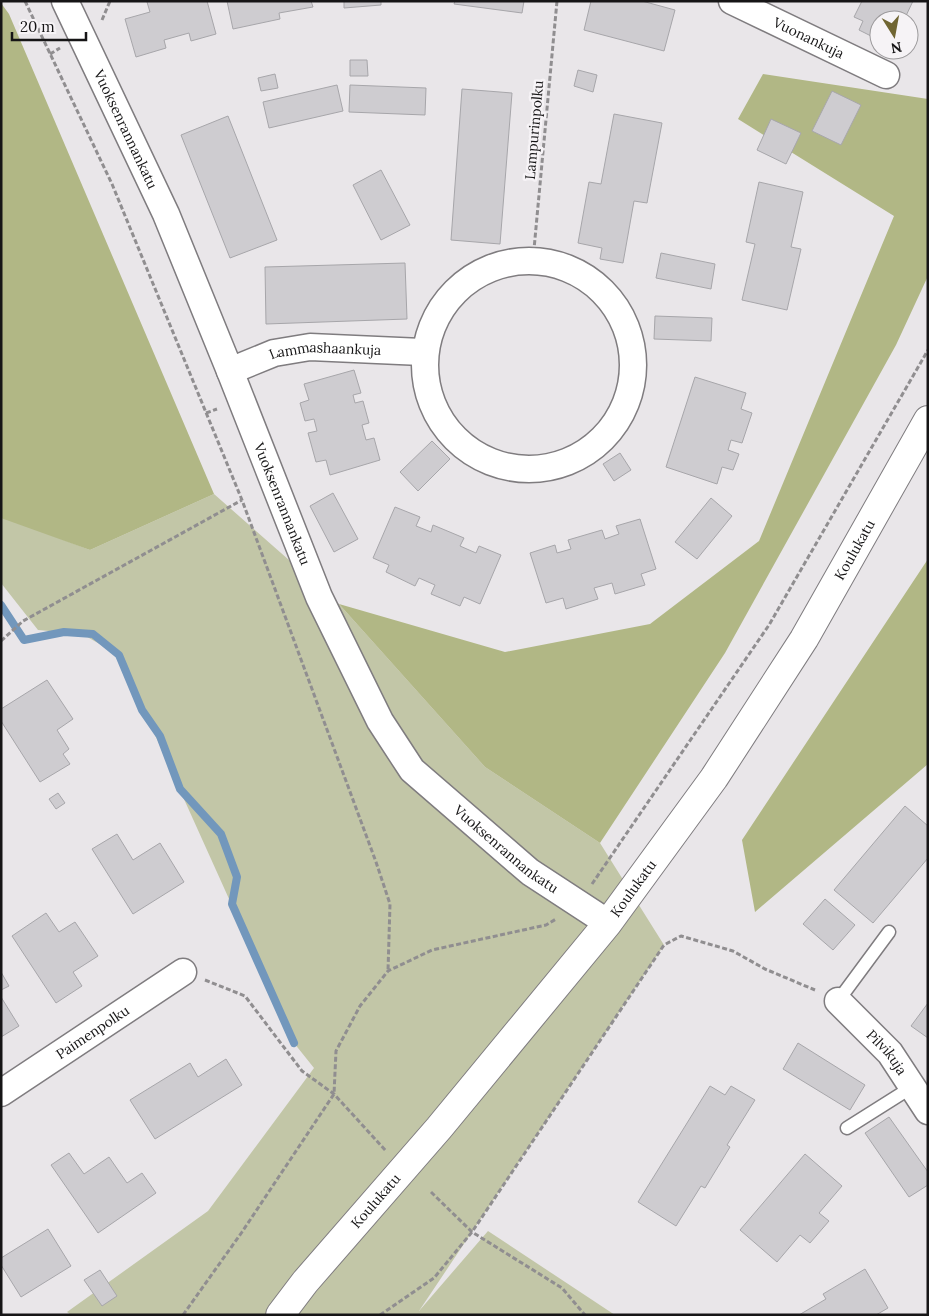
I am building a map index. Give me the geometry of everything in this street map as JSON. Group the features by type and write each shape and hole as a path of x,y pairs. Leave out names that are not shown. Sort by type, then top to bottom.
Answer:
{"street":[{"name":"Vuonankuja","path":"732,1 886,75"},
{"name":"Vuoksenrannankatu","path":"71,3 166,214 320,597 380,721 412,770 530,872 608,923"},
{"path":"533,260 568,268 598,286 620,313 632,346 632,382 621,415 599,443 569,462 534,469 499,465 468,450 443,425 428,393 422,352 435,319 459,287 494,266 533,260"},
{"name":"Lammashaankuja","path":"230,370 274,353 310,348 422,352"},
{"name":"Koulukatu","path":"280,1315 305,1282 439,1128 608,923 714,778 804,639 928,420"},
{"name":"Paimenpolku","path":"1,1093 183,972"},
{"name":"Pilvikuja","path":"838,1000 890,1053 921,1096"}],"lane":[{"path":"838,1000 889,932"},
{"path":"847,1128 921,1096"}],"path":[{"path":"25,1 112,184 242,500 373,853 390,904 388,971"},
{"name":"Lampurinpolku","path":"533,260 557,1"},
{"path":"182,1315 242,1232 334,1094 336,1051 360,1006 388,971 432,950 546,925 578,904 769,625 928,350"},
{"path":"1,640 24,621 242,500"},
{"path":"380,1315 434,1278 472,1232 664,946 681,936 733,951 838,1000"},
{"path":"183,972 245,996 302,1071 334,1094 389,1154"},
{"path":"431,1192 472,1232 562,1288 585,1315"}],"green space":[{"path":"1,3 9,14 214,494 90,550 1,518"},
{"path":"763,74 928,99 928,276 896,345 725,653 600,843 485,767 339,604 505,652 650,624 759,541 894,216 738,119"},
{"path":"214,494 339,604 485,767 600,843 664,945 419,1311 488,1231 615,1315 71,1315 67,1312 208,1211 314,1068 294,1043 119,655 82,634 38,630 1,583 1,516 90,550"},
{"path":"928,559 928,764 755,912 742,840"}],"building":[{"path":"207,1 216,34 191,41 189,33 164,40 166,48 136,57 125,19 150,12 147,2"},
{"path":"227,1 311,1 313,7 279,13 280,19 233,29"},
{"path":"344,1 381,1 381,5 344,8"},
{"path":"455,1 524,1 522,13 454,4"},
{"path":"591,1 642,1 675,10 664,51 584,30"},
{"path":"862,1 913,1 909,10 869,10 869,35 859,30 863,21 854,17"},
{"path":"350,60 367,60 368,76 350,76"},
{"path":"578,70 597,75 593,92 574,86"},
{"path":"275,74 278,88 261,91 258,78"},
{"path":"337,85 343,111 269,128 263,102"},
{"path":"350,85 426,88 425,115 349,112"},
{"path":"462,89 512,93 500,244 451,240"},
{"path":"832,91 861,105 841,145 812,131"},
{"path":"614,114 662,123 647,203 634,201 623,263 600,259 602,248 578,243 589,182 601,184"},
{"path":"228,116 277,240 230,258 181,135"},
{"path":"771,119 801,133 786,164 757,150"},
{"path":"381,170 410,225 381,240 353,185"},
{"path":"759,182 803,192 791,247 801,249 787,310 742,300 755,244 746,242"},
{"path":"661,253 715,264 711,289 656,278"},
{"path":"405,263 407,319 266,324 265,267"},
{"path":"655,316 712,318 711,341 654,339"},
{"path":"354,370 361,393 353,395 355,403 363,401 369,423 362,425 366,440 374,438 380,460 330,475 326,460 316,462 308,433 317,431 314,419 305,421 300,403 309,400 304,384"},
{"path":"695,377 746,393 741,409 752,413 742,443 731,440 728,450 739,454 733,470 722,467 717,484 666,467"},
{"path":"432,441 450,459 418,491 400,472"},
{"path":"620,453 631,470 614,481 603,464"},
{"path":"333,493 358,539 334,552 310,506"},
{"path":"711,498 732,516 697,559 675,542"},
{"path":"395,507 420,517 416,526 431,532 433,525 464,538 460,546 476,553 479,546 501,555 480,604 464,597 460,606 431,594 435,585 419,578 415,586 386,572 389,565 373,558"},
{"path":"640,519 656,569 641,574 645,585 615,594 612,583 594,588 598,599 566,609 563,598 546,603 530,553 555,545 557,553 571,549 568,540 602,530 605,539 619,534 616,526"},
{"path":"47,680 73,719 57,730 69,749 63,754 70,764 40,782 1,721 1,709"},
{"path":"58,793 65,803 56,809 49,799"},
{"path":"905,806 928,826 928,858 873,923 834,890"},
{"path":"117,834 133,860 160,843 184,882 133,914 92,849"},
{"path":"825,899 855,925 833,950 803,924"},
{"path":"46,913 59,932 75,922 98,956 73,972 82,986 56,1003 12,936"},
{"path":"1,972 9,986 1,990"},
{"path":"1,997 19,1026 1,1037"},
{"path":"928,1003 928,1038 911,1026"},
{"path":"798,1043 865,1085 850,1110 783,1069"},
{"path":"226,1059 242,1085 155,1139 130,1100 190,1063 198,1077"},
{"path":"710,1086 725,1095 731,1086 755,1100 727,1145 730,1147 705,1188 701,1186 676,1226 638,1202"},
{"path":"889,1117 928,1172 928,1185 909,1197 865,1133"},
{"path":"69,1153 84,1174 109,1157 127,1183 142,1173 156,1193 98,1233 51,1165"},
{"path":"805,1154 842,1186 819,1213 829,1221 810,1243 800,1235 777,1262 740,1230"},
{"path":"48,1229 71,1266 21,1297 1,1265 1,1258"},
{"path":"865,1269 888,1308 876,1315 799,1315 826,1299 823,1294"},
{"path":"100,1270 117,1296 102,1306 84,1280"}],"waterway":[{"path":"1,605 24,640 64,632 93,634 119,655 142,710 160,736 180,789 221,834 237,877 232,904 294,1043"}]}
